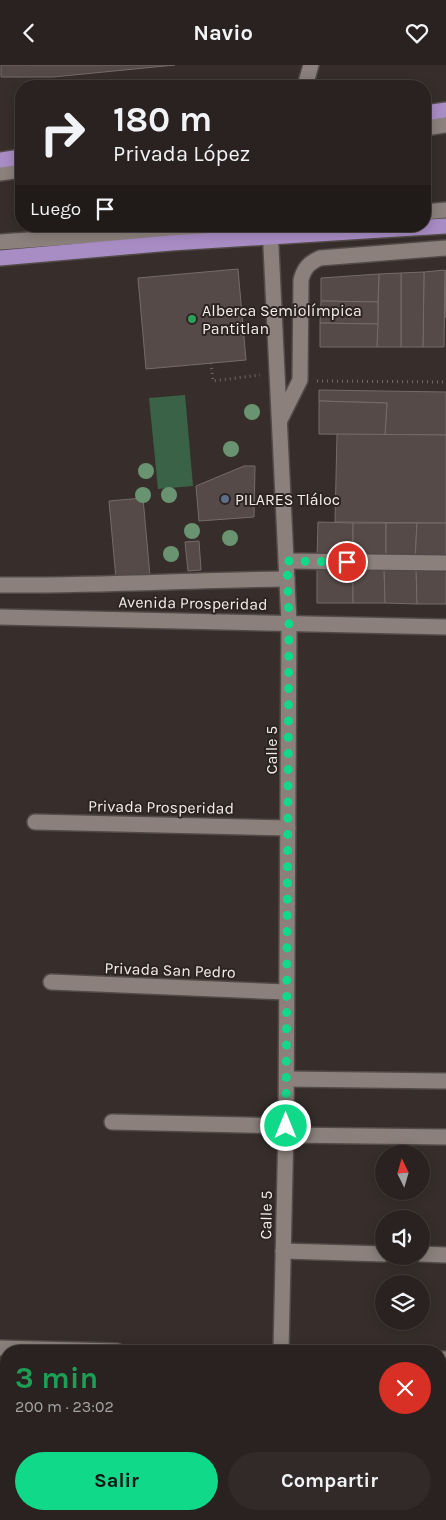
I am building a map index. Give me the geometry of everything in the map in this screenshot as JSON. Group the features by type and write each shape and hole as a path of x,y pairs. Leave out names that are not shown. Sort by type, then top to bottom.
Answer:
{"main road":[{"path":"431,112 446,110"},
{"path":"0,159 15,158"},
{"path":"431,227 446,227"},
{"path":"0,258 260,232"}],"street":[{"path":"307,80 311,65"},
{"path":"431,127 446,125"},
{"path":"0,173 15,171"},
{"path":"431,211 446,210"},
{"path":"0,243 142,232"},
{"name":"Calle 5","path":"270,232 289,623 287,1079 281,1345"},
{"name":"Calle 5","path":"280,421 300,380 300,280 303,270 310,263 320,258 446,248"},
{"path":"287,561 446,563"},
{"path":"0,585 96,586 202,579 288,579"},
{"name":"Avenida Prosperidad","path":"0,617 446,627"},
{"name":"Privada Prosperidad","path":"34,822 288,828"},
{"name":"Privada San Pedro","path":"51,982 286,992"},
{"path":"287,1079 446,1081"},
{"path":"112,1122 446,1137"},
{"path":"283,1251 375,1253"},
{"path":"430,1255 446,1255"}],"path":[{"path":"212,363 213,381 277,374"},
{"path":"300,380 446,382"}],"green space":[{"path":"185,395 193,486 158,489 149,398"}],"building":[{"path":"1,65 175,65 53,77 1,77"},
{"name":"Alberca Semiolímpica Pantitlan","path":"238,269 246,360 146,369 138,278"},
{"path":"445,270 446,317 444,317"},
{"path":"445,270 444,347 423,347 424,272"},
{"path":"424,272 423,347 401,347 401,273"},
{"path":"401,273 401,347 377,347 379,274"},
{"path":"379,274 378,302 321,301 321,278"},
{"path":"321,301 378,302 378,324 320,323"},
{"path":"320,323 378,324 377,347 320,347"},
{"path":"319,390 446,392 446,435 385,435 387,403 319,401"},
{"path":"319,401 387,403 385,435 319,434"},
{"path":"337,434 446,435 446,523 335,522"},
{"path":"244,466 255,466 254,517 199,521 196,486"},
{"path":"143,498 150,576 116,579 109,501"},
{"path":"318,522 353,523 353,559 317,558"},
{"path":"353,523 386,523 386,559 353,559"},
{"path":"386,523 417,523 415,560 386,559"},
{"path":"417,523 446,523 446,560 415,560"},
{"path":"199,541 201,570 188,571 185,542"},
{"path":"317,564 353,565 353,603 317,603"},
{"path":"353,565 384,565 385,603 353,603"},
{"path":"384,565 416,565 417,604 385,603"},
{"path":"416,565 446,565 446,604 417,604"}],"place":[{"name":"Alberca Semiolímpica Pantitlan","path":"192,319"},
{"name":"PILARES Tláloc","path":"225,499"}],"route":[{"path":"286,1126 289,623 287,561 347,562"}]}
